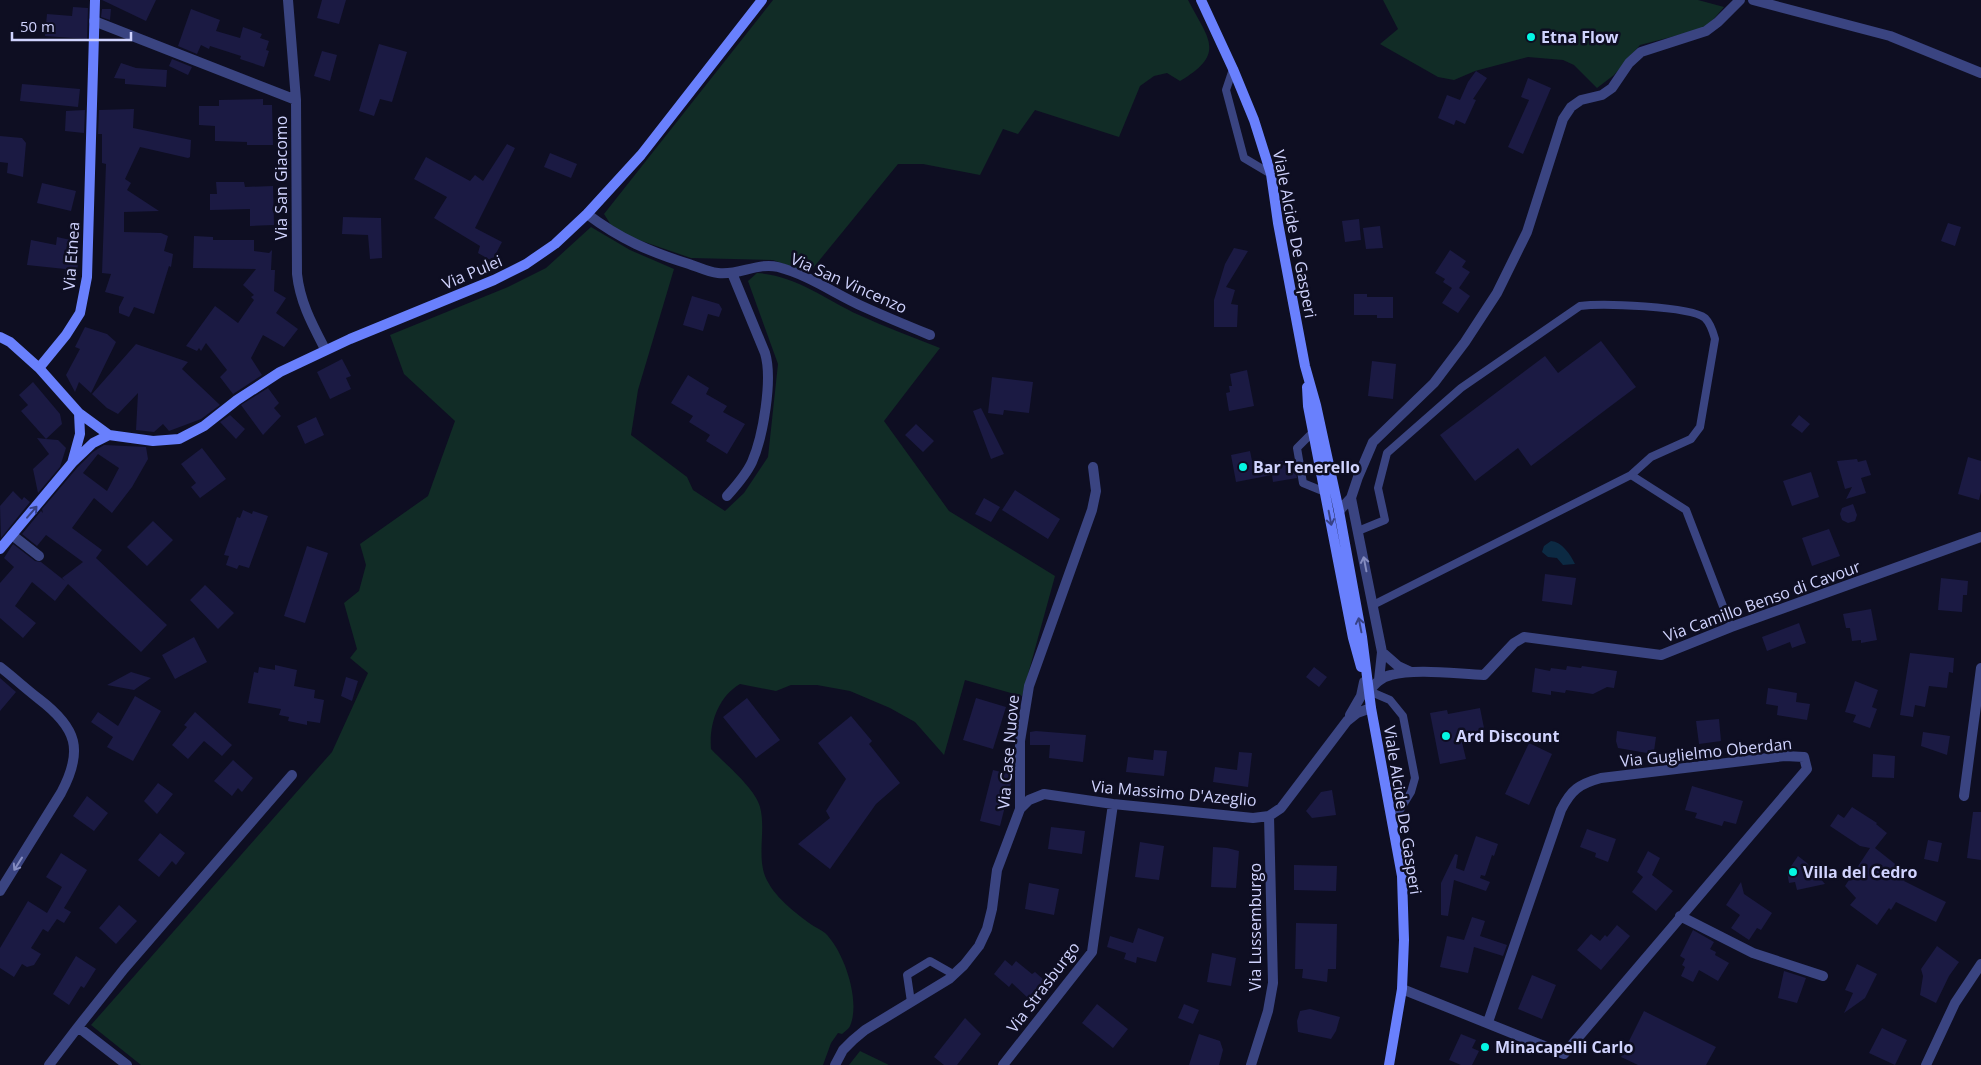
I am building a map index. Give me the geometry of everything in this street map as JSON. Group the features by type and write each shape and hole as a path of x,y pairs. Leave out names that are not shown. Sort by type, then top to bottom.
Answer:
{"main road":[{"name":"Via Etnea","path":"39,368 66,335 80,312 87,277 95,0"},
{"name":"Via Pulei","path":"109,435 153,441 179,438 204,426 237,400 280,372 325,349 494,280 526,264 555,244 588,214 641,155 762,0"},
{"name":"Viale Alcide De Gasperi","path":"1201,0 1254,120 1271,174 1278,223 1306,366"},
{"path":"0,337 10,342 39,368 79,413 109,435 93,443 72,463 0,549"},
{"path":"1306,366 1308,406 1353,638 1367,686"},
{"path":"1306,366 1339,511 1362,637 1367,686"},
{"path":"72,463 80,434 79,413"},
{"name":"Viale Alcide De Gasperi","path":"1367,686 1402,876 1404,940 1402,989 1390,1065"}],"street":[{"name":"Via San Giacomo","path":"288,0 296,100 296,274 306,312 325,349"},
{"path":"1339,511 1351,498 1373,442 1434,383 1465,342 1497,293 1527,232 1563,119 1571,107 1581,100 1602,95 1612,88 1629,63 1641,52 1706,31 1740,0"},
{"path":"1753,0 1890,36 1981,73"},
{"path":"94,21 296,100"},
{"name":"Via San Vincenzo","path":"588,214 610,231 657,254 718,274 764,266 777,267 803,276 862,307 930,335"},
{"path":"727,496 746,471 758,448 769,382 769,366 765,353 732,273"},
{"name":"Via Case Nuove","path":"835,1065 843,1050 864,1030 953,974 979,946 987,929 992,909 997,870 1020,810 1020,741 1029,686 1092,510 1096,491 1093,467"},
{"path":"1351,498 1382,652 1379,680"},
{"path":"12,535 39,556"},
{"name":"Via Camillo Benso di Cavour","path":"1412,672 1484,674 1514,643 1524,637 1661,655 1732,627 1981,537"},
{"path":"1382,652 1398,666 1412,672"},
{"path":"0,667 63,719 71,732 74,756 69,778 0,892"},
{"path":"1964,796 1981,668"},
{"path":"1347,721 1367,686 1390,675 1412,672"},
{"name":"Via Massimo D'Azeglio","path":"1020,810 1029,800 1044,794 1113,804 1253,818 1269,816 1281,808 1347,721 1357,713 1371,708"},
{"name":"Via Guglielmo Oberdan","path":"1402,989 1564,1054 1807,769 1804,757 1785,756 1601,778 1586,782 1570,793 1561,810 1488,1022"},
{"path":"49,1065 124,969 292,775"},
{"name":"Via Strasburgo","path":"1003,1065 1092,952 1113,804"},
{"name":"Via Lussemburgo","path":"1251,1065 1268,1011 1273,983 1269,816"},
{"path":"1680,916 1754,953 1823,976"},
{"path":"1926,1065 1955,1003 1981,964"},
{"path":"78,1027 127,1065"}],"lane":[{"path":"1233,69 1226,90 1244,158 1271,174"},
{"path":"1358,531 1385,520 1378,488 1387,454 1461,388 1580,306 1596,304 1682,310 1705,318 1714,333 1715,339 1700,427 1691,439 1651,456 1631,475 1373,605"},
{"path":"1313,432 1297,448 1303,483 1325,492"},
{"path":"1631,475 1686,510 1732,627"},
{"path":"1367,686 1390,700 1403,716 1415,778 1411,792 1392,823"},
{"path":"911,1002 907,976 930,961 953,974"}],"green space":[{"path":"773,0 1188,0 1207,35 1209,45 1204,62 1180,81 1167,73 1154,76 1140,86 1119,137 1035,110 1018,134 1003,129 980,175 923,164 898,164 809,273 773,260 691,258 630,237 611,225 604,214"},
{"name":"Etna Flow","path":"1383,0 1698,0 1724,7 1706,28 1640,45 1614,75 1597,88 1574,65 1563,60 1528,57 1475,71 1454,80 1438,77 1380,44 1398,29"},
{"path":"591,227 630,250 674,269 638,390 631,435 687,477 693,490 725,511 744,493 768,457 778,364 748,281 757,273 784,278 810,289 859,315 940,348 884,421 949,511 1055,576 1022,696 965,680 944,755 915,722 890,708 850,691 817,685 791,685 776,691 740,684 726,696 716,712 713,721 711,749 746,784 760,807 762,815 761,850 765,876 779,897 812,925 825,933 832,941 844,964 852,990 853,1016 849,1027 842,1034 838,1033 831,1043 823,1065 141,1065 91,1025 332,752 368,673 350,658 357,649 344,603 359,591 366,565 360,544 428,496 455,421 404,374 390,335 508,287 546,268"},
{"path":"860,1051 889,1065 849,1065"}],"water":[{"path":"1551,541 1562,546 1575,564 1563,565 1557,558 1548,557 1542,552 1544,546"}],"building":[{"path":"102,0 156,0 146,21"},
{"path":"322,0 346,0 339,24 317,18"},
{"path":"73,7 88,8 87,39 45,36 47,14 72,16"},
{"path":"102,9 111,9 110,20 101,17"},
{"path":"191,9 220,20 216,31 240,38 243,27 262,34 260,38 269,41 266,50 269,51 264,67 240,59 241,56 210,46 209,49 201,45 197,54 178,46"},
{"path":"379,44 407,52 392,102 380,99 374,116 359,111"},
{"path":"322,51 337,55 330,81 314,76"},
{"path":"172,59 192,67 188,75 169,66"},
{"path":"121,63 136,68 167,70 166,87 125,84 125,79 114,78"},
{"path":"1476,71 1487,78 1473,99 1476,100 1465,124 1456,120 1454,125 1438,118 1447,95 1460,100 1468,82"},
{"path":"1528,78 1551,88 1523,154 1508,147 1529,100 1521,97"},
{"path":"22,84 80,89 78,107 20,101"},
{"path":"263,99 263,105 272,105 273,145 247,145 247,142 215,141 215,126 199,125 199,106 219,106 219,100"},
{"path":"134,109 133,128 191,140 190,157 188,158 140,147 125,179 131,183 127,190 159,211 124,212 124,232 161,233 168,236 164,251 173,254 171,267 169,266 154,314 134,307 129,317 119,313 119,307 124,297 105,292 111,274 102,273 106,164 102,163 102,134 98,134 99,110"},
{"path":"85,110 84,133 65,131 66,111"},
{"path":"0,136 22,138 26,143 23,177 7,173 8,163 0,162"},
{"path":"507,144 515,148 475,228 502,242 492,261 478,253 480,246 434,218 447,197 414,179 426,157 470,181 475,175 483,181"},
{"path":"550,153 577,164 571,178 544,167"},
{"path":"216,182 244,182 245,187 273,186 274,225 250,226 250,209 210,210 210,194 217,194"},
{"path":"42,183 76,191 71,211 37,203"},
{"path":"343,217 381,218 382,258 370,259 368,235 342,234"},
{"path":"1359,219 1361,240 1345,242 1342,221"},
{"path":"1948,223 1961,227 1955,246 1941,241"},
{"path":"1380,226 1383,248 1366,249 1363,228"},
{"path":"194,236 213,237 213,240 254,240 254,251 269,253 272,250 271,270 275,270 274,291 286,298 276,313 298,329 284,347 263,335 251,358 262,375 233,394 220,377 227,370 206,343 201,351 199,348 197,351 186,346 215,306 238,323 254,300 251,297 254,295 243,285 256,269 193,268"},
{"path":"57,237 80,242 76,283 64,282 65,269 27,265 31,240 56,245"},
{"path":"1234,248 1248,251 1226,287 1235,290 1231,304 1238,305 1237,327 1214,327 1214,300 1225,264"},
{"path":"1450,250 1466,261 1462,267 1470,272 1459,288 1470,296 1458,313 1442,303 1452,288 1443,282 1445,279 1435,273"},
{"path":"1354,294 1367,294 1367,297 1393,297 1393,318 1377,318 1377,315 1354,315"},
{"path":"692,296 719,304 722,309 719,317 708,314 703,331 683,325"},
{"path":"85,327 107,334 116,342 91,393 79,382 75,392 66,375 80,349 75,347"},
{"path":"1601,341 1636,387 1531,466 1518,448 1475,481 1440,435 1545,356 1558,373"},
{"path":"136,344 188,362 182,369 220,405 201,419 169,431 163,424 154,432 136,430 138,393 118,414 107,408 92,394"},
{"path":"342,359 351,376 346,378 351,389 330,399 317,372"},
{"path":"1372,361 1396,364 1393,399 1368,396"},
{"path":"1247,370 1254,406 1229,411 1226,393 1230,392 1229,386 1232,386 1230,374"},
{"path":"688,375 709,388 706,394 727,406 723,412 745,424 727,454 706,441 710,435 689,422 693,416 671,403"},
{"path":"992,377 1033,382 1029,413 1004,410 1003,415 988,413"},
{"path":"33,382 60,414 62,424 46,439 21,411 28,405 19,395"},
{"path":"268,388 279,403 274,408 281,416 263,435 241,405"},
{"path":"981,408 1004,454 991,459 973,411"},
{"path":"230,415 245,429 236,439 220,422"},
{"path":"1799,415 1810,424 1802,433 1791,425"},
{"path":"316,417 324,435 305,444 297,426"},
{"path":"916,424 934,441 923,452 905,435"},
{"path":"37,438 58,440 66,448 60,467 38,493 33,469 49,454"},
{"path":"104,445 146,447 148,459 132,487 112,513 94,498 72,528 102,550 96,558 167,625 141,652 68,584 55,601 32,582 15,606 36,623 23,638 0,618 0,583 14,567 4,558 13,544 35,561 41,562 65,581 62,578 83,562 46,535 37,546 22,534 41,511 43,513 42,509 93,452","holes":["98,454 119,468 107,491 83,473"]},
{"path":"202,448 226,479 200,498 191,487 196,483 181,464"},
{"path":"1250,451 1253,466 1293,459 1297,478 1273,482 1272,475 1236,482 1231,455"},
{"path":"1968,457 1981,461 1981,492 1979,500 1958,494"},
{"path":"1857,459 1858,462 1866,460 1871,475 1861,478 1866,493 1846,499 1852,487 1845,489 1837,461"},
{"path":"1811,472 1819,497 1792,506 1783,481"},
{"path":"1015,490 1060,519 1048,539 1002,510"},
{"path":"13,491 22,500 24,497 30,502 1,538 0,506"},
{"path":"984,498 1000,507 991,522 975,514"},
{"path":"1853,504 1857,515 1855,521 1848,523 1842,520 1840,514 1842,508"},
{"path":"243,510 252,514 253,511 268,516 249,568 239,565 237,569 226,565 229,556 224,555 237,517 240,518"},
{"path":"153,521 173,540 147,566 127,547"},
{"path":"1829,529 1840,556 1812,566 1802,538"},
{"path":"307,546 328,553 305,623 284,616"},
{"path":"1545,574 1576,578 1572,605 1542,601"},
{"path":"1941,578 1968,581 1967,595 1963,595 1962,612 1938,610"},
{"path":"205,585 234,613 218,629 190,600"},
{"path":"1871,609 1877,640 1861,643 1861,640 1852,641 1850,628 1846,628 1843,614"},
{"path":"1799,623 1806,643 1792,648 1790,642 1767,651 1762,637"},
{"path":"194,637 207,662 175,679 162,655"},
{"path":"1910,653 1954,658 1953,673 1949,672 1947,688 1929,686 1925,707 1915,705 1913,717 1900,715"},
{"path":"275,665 297,670 294,686 315,690 314,698 324,700 320,723 307,721 307,725 288,721 289,717 279,715 281,709 248,703 254,672 258,673 259,667 275,670"},
{"path":"1567,666 1617,671 1614,688 1607,687 1593,694 1566,690 1565,693 1551,691 1551,695 1532,692 1535,668 1550,671 1551,668 1566,670"},
{"path":"1314,667 1327,677 1319,687 1306,677"},
{"path":"131,672 151,678 134,690 107,685"},
{"path":"346,677 358,681 352,701 341,696"},
{"path":"0,678 16,692 0,711"},
{"path":"1855,681 1878,690 1872,707 1877,709 1870,728 1853,722 1856,715 1845,712"},
{"path":"1768,688 1797,693 1796,702 1810,704 1807,720 1777,715 1778,706 1766,704"},
{"path":"135,696 161,711 133,761 107,747 113,737 91,722 98,712 118,726"},
{"path":"747,698 780,740 756,758 723,717"},
{"path":"976,698 1006,707 993,749 963,740"},
{"path":"1480,708 1485,733 1461,738 1466,759 1440,764 1430,713 1447,710 1448,714"},
{"path":"195,712 232,745 222,756 204,741 188,759 172,745 187,727 184,725"},
{"path":"851,716 872,741 869,744 900,783 876,804 830,869 798,844 830,818 826,811 846,779 818,743"},
{"path":"1719,719 1721,741 1699,744 1696,721"},
{"path":"1617,731 1656,737 1654,751 1648,750 1647,753 1618,748 1616,741"},
{"path":"1030,732 1086,735 1083,762 1049,758 1050,745 1030,745"},
{"path":"1923,732 1950,736 1947,755 1921,746"},
{"path":"1529,743 1552,754 1529,805 1505,794"},
{"path":"1154,750 1167,751 1164,776 1126,772 1128,757 1153,760"},
{"path":"1239,752 1252,753 1248,787 1213,782 1215,767 1237,770"},
{"path":"1873,754 1895,756 1894,778 1872,777"},
{"path":"233,760 253,778 242,792 238,788 232,796 214,781"},
{"path":"993,770 1013,775 1000,826 980,821"},
{"path":"158,783 173,794 157,814 144,801"},
{"path":"1692,786 1743,801 1736,824 1724,821 1722,826 1695,818 1697,813 1685,810"},
{"path":"1332,790 1336,815 1312,818 1306,811 1321,792"},
{"path":"87,796 108,813 94,831 73,816"},
{"path":"1852,807 1877,823 1887,833 1875,848 1909,875 1904,881 1946,902 1936,922 1896,902 1891,910 1889,908 1877,925 1850,905 1856,898 1845,886 1870,848 1860,846 1830,826 1838,814 1844,818"},
{"path":"1973,812 1981,812 1981,860 1967,858"},
{"path":"1051,827 1085,831 1082,854 1048,849"},
{"path":"1587,829 1616,839 1608,862 1595,857 1596,853 1580,847"},
{"path":"160,833 185,853 176,865 172,861 159,877 138,860"},
{"path":"1476,836 1498,844 1485,876 1481,875 1480,878 1490,882 1486,891 1454,880 1448,916 1441,915 1441,883 1455,854 1458,855 1456,868 1464,871"},
{"path":"1928,840 1942,843 1938,862 1924,859"},
{"path":"1140,842 1164,846 1159,880 1135,877"},
{"path":"1213,847 1239,851 1236,888 1211,887"},
{"path":"1648,851 1660,858 1652,875 1673,891 1656,911 1632,892 1643,877 1637,872"},
{"path":"61,853 87,870 64,908 71,912 64,923 57,919 48,932 43,929 31,948 41,954 34,965 27,967 22,964 14,977 0,968 0,948 28,901 47,913 62,887 46,877"},
{"path":"1798,856 1807,863 1825,884 1797,890 1795,882 1789,883 1787,872"},
{"path":"1294,865 1337,866 1336,891 1294,890"},
{"path":"1741,882 1744,894 1772,913 1761,930 1757,928 1749,940 1731,928 1740,915 1726,905"},
{"path":"1029,883 1059,889 1054,915 1025,909"},
{"path":"119,905 137,921 116,944 99,928"},
{"path":"1472,917 1485,921 1480,936 1507,945 1503,956 1474,947 1468,973 1440,967 1447,936 1464,940"},
{"path":"1296,923 1337,924 1336,969 1328,969 1327,982 1302,978 1303,969 1295,969"},
{"path":"1617,925 1630,936 1601,970 1577,950 1591,934 1600,941 1605,935 1607,937"},
{"path":"1138,928 1164,937 1156,962 1137,957 1136,963 1124,959 1126,953 1107,947 1110,936 1133,943"},
{"path":"1693,930 1714,942 1710,949 1716,952 1715,955 1729,963 1718,981 1699,970 1693,982 1681,976 1685,967 1682,965 1685,959 1680,956"},
{"path":"1937,946 1959,962 1949,976 1936,1003 1920,995 1923,976 1921,969"},
{"path":"1212,953 1236,958 1231,986 1207,982"},
{"path":"76,956 96,969 84,988 81,986 69,1005 53,994"},
{"path":"1005,960 1012,966 1016,961 1032,974 1035,972 1044,980 1028,998 1012,983 1009,987 994,974"},
{"path":"1857,964 1877,974 1865,998 1844,1013 1853,993 1845,990"},
{"path":"1784,971 1806,978 1797,1003 1778,998"},
{"path":"1532,975 1556,985 1542,1019 1518,1009"},
{"path":"1097,1004 1128,1029 1113,1048 1082,1023"},
{"path":"1184,1004 1199,1010 1193,1024 1178,1018"},
{"path":"1310,1009 1340,1017 1336,1031 1331,1039 1298,1032 1297,1021 1300,1011"},
{"path":"1644,1011 1716,1047 1706,1065 1638,1065 1621,1057"},
{"path":"965,1018 981,1034 957,1065 944,1065 934,1057"},
{"path":"1882,1028 1907,1040 1895,1065 1869,1053"},
{"path":"1199,1034 1220,1041 1223,1050 1219,1065 1189,1065"},
{"path":"1461,1034 1476,1040 1472,1048 1479,1051 1472,1065 1461,1065 1449,1060"}],"place":[{"name":"Etna Flow","path":"1531,37"},
{"name":"Bar Tenerello","path":"1243,467"},
{"name":"Ard Discount","path":"1446,736"},
{"name":"Villa del Cedro","path":"1793,872"},
{"name":"Minacapelli Carlo","path":"1485,1047"}]}
